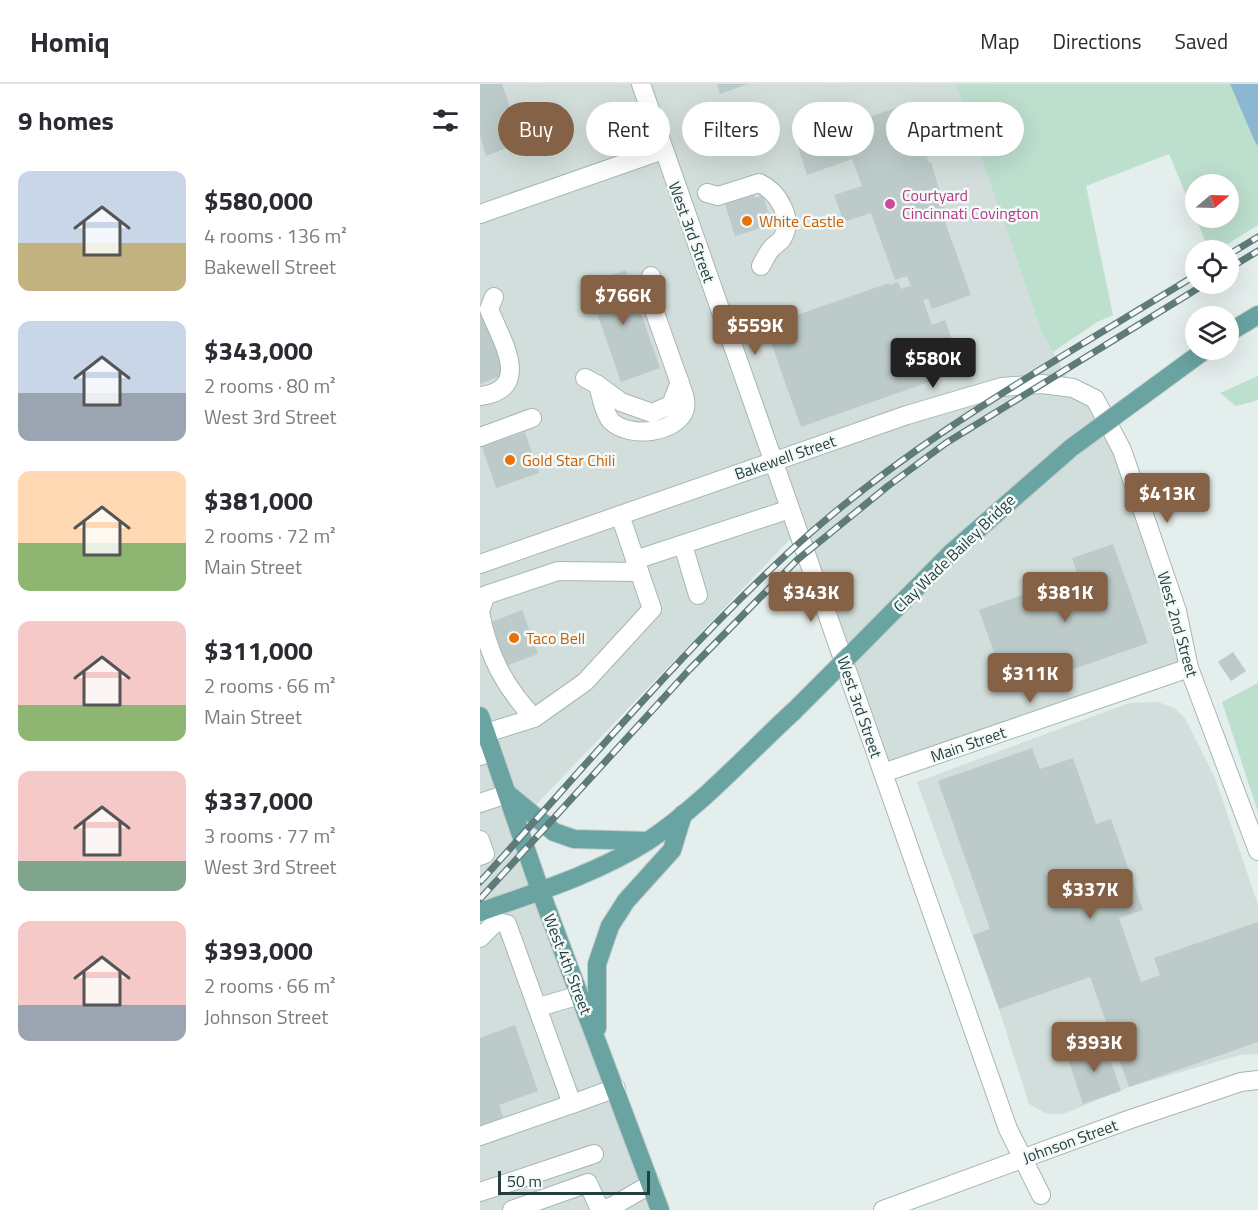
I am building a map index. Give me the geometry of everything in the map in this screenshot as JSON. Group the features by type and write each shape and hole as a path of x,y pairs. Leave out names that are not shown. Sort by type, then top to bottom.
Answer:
{"main road":[{"path":"1239,326 1258,315"},
{"name":"Clay Wade Bailey Bridge","path":"540,890 594,871 647,841 683,813 794,711 951,553 1006,502 1153,386 1191,360"},
{"name":"West 4th Street","path":"480,716 486,733 486,754 506,793 660,1210"},
{"path":"506,793 554,832 574,839 647,841"},
{"path":"597,1041 596,971 606,935 626,901 672,850 683,813"},
{"path":"480,912 540,890"}],"street":[{"name":"West 3rd Street","path":"641,84 647,102"},
{"path":"480,214 646,156"},
{"name":"West 3rd Street","path":"665,156 1004,1118 1041,1195"},
{"path":"707,193 718,196 759,183 771,188 781,201 786,224 782,239 772,247 761,266"},
{"path":"591,382 609,419 622,429 635,433 670,424 681,417 686,408 680,382 648,293 651,276"},
{"path":"480,396 500,391 509,381 512,370 489,309 494,297"},
{"name":"Bakewell Street","path":"480,564 907,415 1002,387 1042,384 1074,388 1095,399"},
{"name":"West 2nd Street","path":"1095,399 1122,450 1177,611 1189,668 1258,851"},
{"path":"480,437 532,418"},
{"path":"534,718 514,696 500,674 480,612 486,595 558,571 637,566 683,545 790,509"},
{"path":"486,733 534,718 585,682 652,609 620,515"},
{"path":"683,545 698,595"},
{"name":"Main Street","path":"883,774 1189,668"},
{"path":"480,803 506,793"},
{"path":"480,840 485,854 480,856"},
{"path":"480,938 496,922 507,924 539,1007 572,1104"},
{"path":"539,1007 579,995"},
{"name":"Johnson Street","path":"884,1210 1138,1117 1241,1082 1258,1080"},
{"path":"480,1136 616,1088"},
{"path":"480,1192 594,1154"},
{"path":"512,1210 588,1183 600,1210 613,1206 651,1184"}],"shaded area":[{"path":"480,84 956,84 962,102 886,102 886,156 981,156 1041,330 1073,388 1095,399 1189,668 883,773 797,532 529,812 507,793 660,1210 480,1210"},
{"path":"1158,702 1174,708 1185,718 1215,778 1258,905 1258,1054 1240,1055 1129,1087 1063,1114 1047,1114 1029,1104 999,1009 917,782 1129,703"}],"green space":[{"path":"956,84 1230,84 1258,146 1258,225 1234,240 1205,240 1200,228 1239,228 1239,174 1185,174 1185,192 1169,154 1086,186 1113,315 1097,322 1053,352 1041,330 981,156 1024,156 1024,102 962,102"},
{"path":"1258,376 1258,400 1236,406 1220,393"},
{"path":"1258,683 1258,812 1222,702"}],"water":[{"path":"1230,84 1258,84 1258,146 1255,142"}],"building":[{"path":"480,84 502,84 508,102 498,102 498,151 486,156 480,135"},
{"path":"717,84 748,84 720,94"},
{"path":"886,111 886,156 927,156 929,163 931,162 946,212 942,213 971,295 932,309 928,299 923,300 932,325 945,320 963,370 801,427 765,326 889,283 890,285 898,282 901,289 911,286 907,276 895,280 871,213 844,222 834,195 862,186 852,159 807,175 801,156 874,156 874,115"},
{"name":"White Castle","path":"754,195 755,198 763,195 768,212 761,215 765,227 735,236 725,204"},
{"path":"626,270 660,368 621,382 587,284"},
{"path":"480,302 506,374 480,384"},
{"name":"Gold Star Chili","path":"525,432 539,473 496,488 482,447"},
{"path":"1113,544 1148,643 1008,692 979,610 1078,576 1072,558"},
{"name":"Taco Bell","path":"522,610 538,654 506,666 491,622"},
{"path":"1233,652 1246,671 1231,681 1218,662"},
{"path":"1032,748 1040,769 1073,758 1096,824 1111,819 1143,910 1119,918 1141,982 1160,975 1154,958 1258,922 1258,1042 1129,1087 1090,977 999,1009 973,935 990,929 938,781"},
{"path":"515,1025 538,1091 499,1105 505,1122 480,1131 480,1038"},
{"path":"1104,1042 1121,1091 1083,1104 1067,1056"}],"railway":[{"path":"1239,248 1258,237"},
{"path":"1239,262 1258,251"},
{"path":"480,882 708,632 788,553 835,512 933,438 1037,371 1185,282"},
{"path":"480,899 689,670 797,560 888,486 946,443 1189,294"}],"place":[{"name":"Courtyard Cincinnati Covington","path":"890,204"},
{"name":"White Castle","path":"747,221"},
{"name":"Gold Star Chili","path":"510,460"},
{"name":"Taco Bell","path":"514,638"}]}
